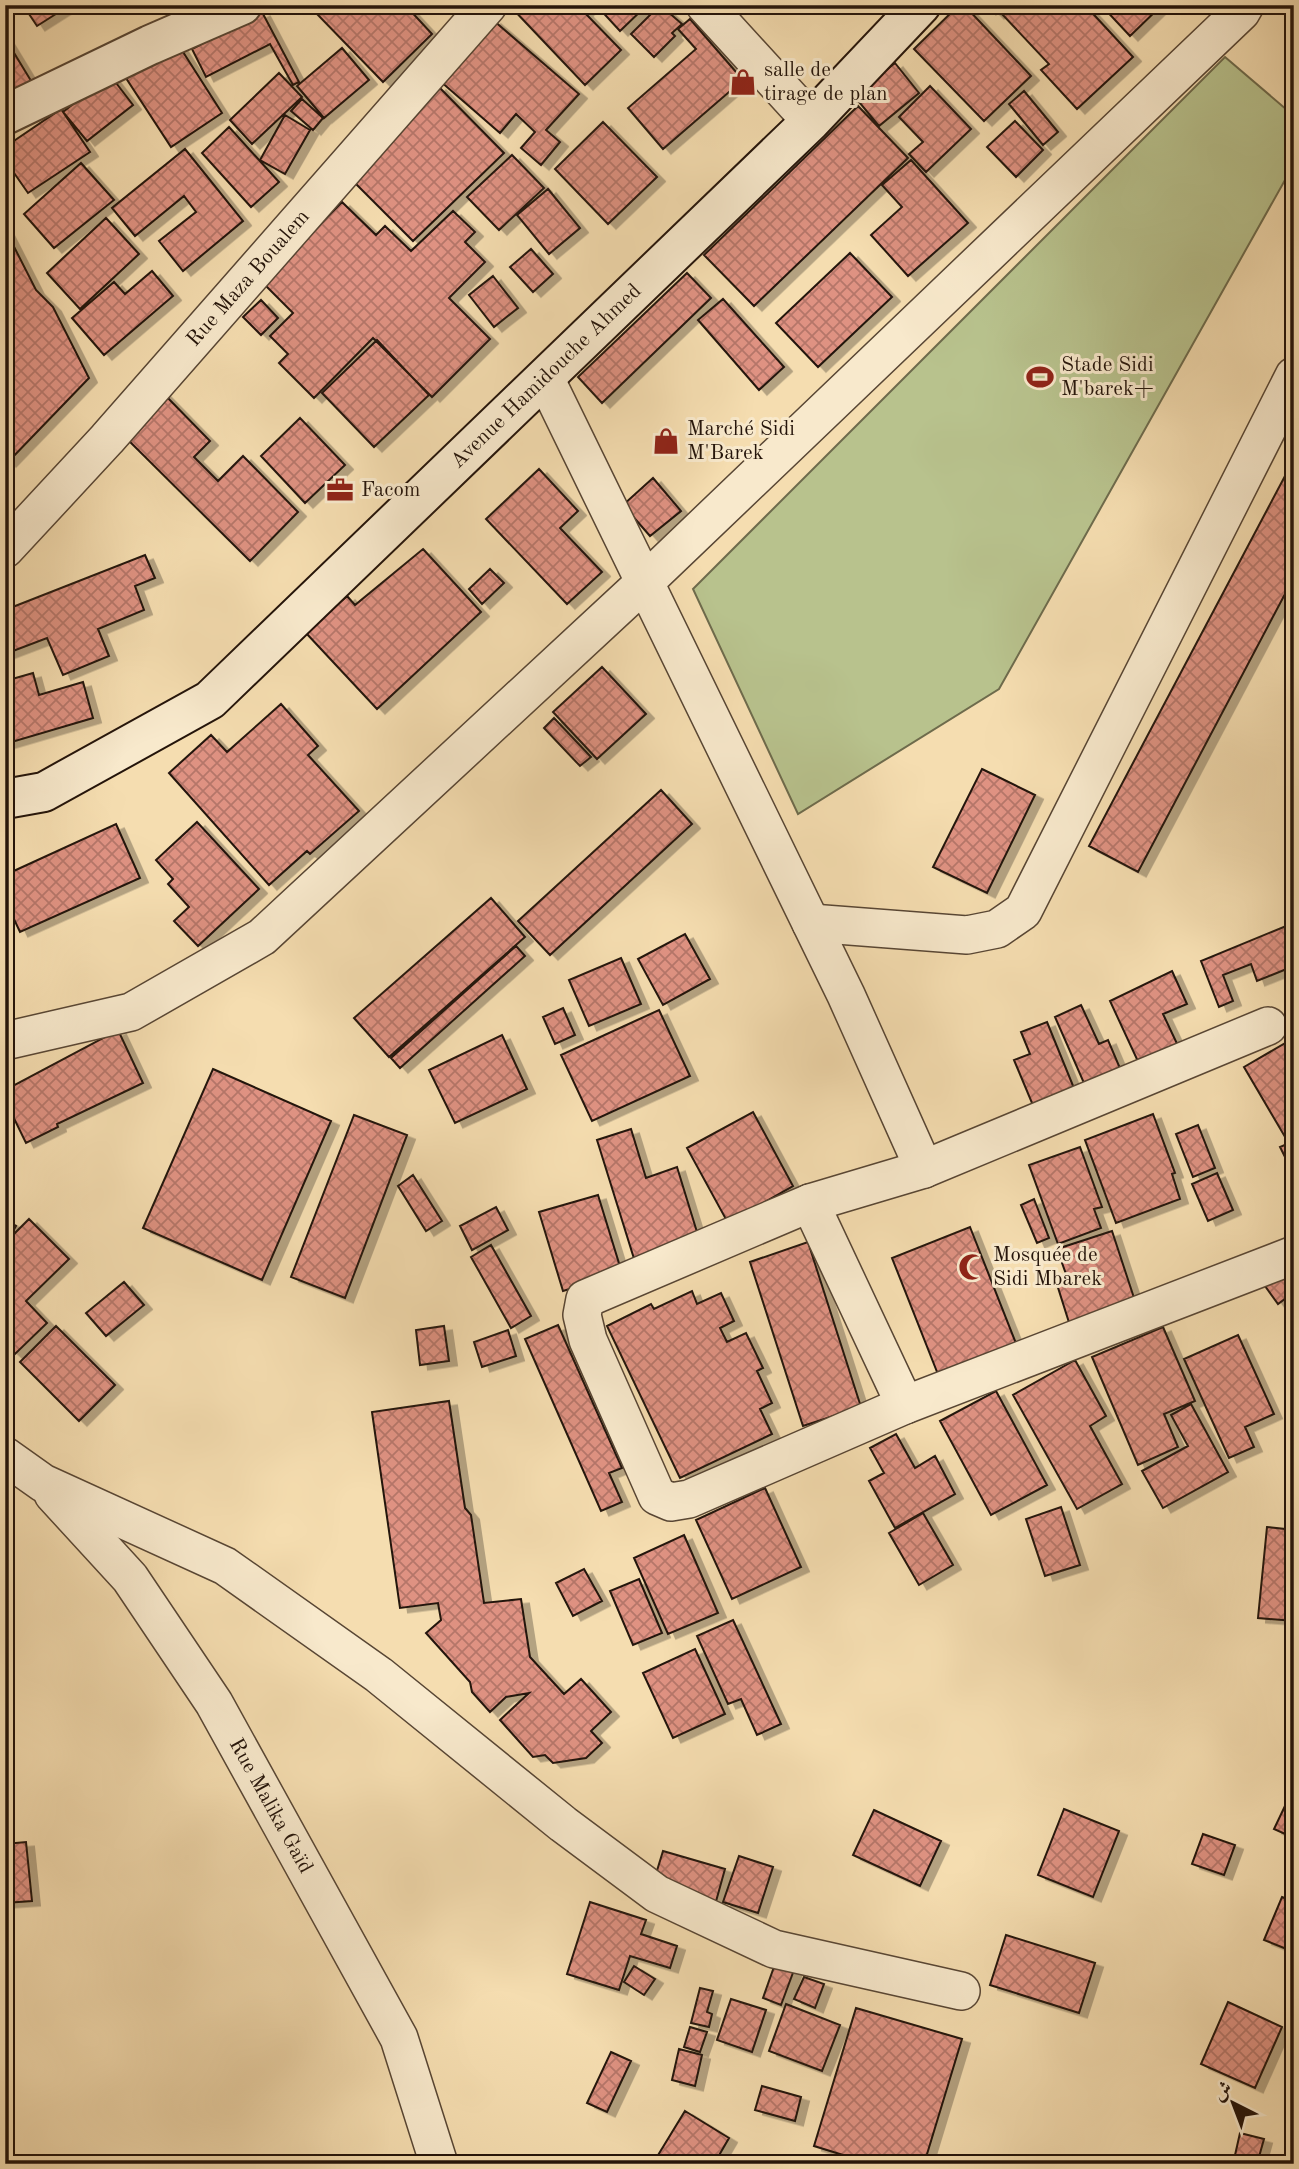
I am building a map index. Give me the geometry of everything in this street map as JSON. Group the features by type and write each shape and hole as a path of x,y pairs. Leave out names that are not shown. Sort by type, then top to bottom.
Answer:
{"main road":[{"path":"5,115 150,45 242,5"},
{"name":"Avenue Hamidouche Ahmed","path":"5,799 44,792 209,700 811,121 921,5"}],"street":[{"name":"Rue Maza Boualem","path":"5,549 107,439 488,5"},
{"path":"705,5 811,121"},
{"path":"5,1041 131,1012 262,937 646,581 1231,22 1245,5"},
{"path":"811,923 967,935 997,929 1023,911 1294,376"},
{"path":"545,378 811,923 924,1169"},
{"path":"1268,1026 924,1169 810,1203 585,1299 582,1315 588,1340 657,1496 671,1502 689,1499 905,1405 1294,1255"},
{"path":"810,1203 905,1405"},
{"path":"5,1456 43,1483 225,1566 379,1675 563,1824 657,1894 774,1949 961,1991"},
{"name":"Rue Malika Gaïd","path":"43,1483 130,1578 214,1703 399,2038 439,2164"}],"green space":[{"name":"Stade Sidi M'barek+","path":"1225,57 1294,116 1294,164 999,689 798,814 693,589"}],"building":[{"path":"23,5 70,5 37,26"},
{"path":"323,5 408,5 432,34 383,82 316,13"},
{"path":"509,5 591,5 584,12 621,50 585,85"},
{"path":"596,5 647,5 620,31"},
{"path":"660,5 682,24 672,33 675,36 654,57 631,34"},
{"path":"959,5 964,5 1031,76 984,121 914,49"},
{"path":"987,5 1005,5 996,14"},
{"path":"1009,5 1085,5 1133,57 1077,109 1041,70 1049,64 1001,13"},
{"path":"1101,5 1162,5 1130,36"},
{"path":"262,12 299,82 293,85 270,44 206,77 192,49"},
{"path":"690,19 743,80 663,149 628,108 696,49 678,29"},
{"path":"493,20 579,94 546,130 560,142 541,165 521,148 535,132 516,114 500,133 440,81"},
{"path":"5,38 36,89 5,104"},
{"path":"176,41 222,113 171,147 124,75"},
{"path":"342,48 369,80 324,118 297,86"},
{"path":"895,63 919,93 879,126 854,96"},
{"path":"279,73 302,97 252,144 230,120"},
{"path":"110,75 133,105 87,141 63,112"},
{"path":"438,86 504,153 413,241 349,177"},
{"path":"930,86 971,129 926,172 909,154 923,142 899,117"},
{"path":"1024,91 1058,132 1043,145 1009,104"},
{"path":"302,99 323,118 313,130 291,111"},
{"path":"858,106 908,158 754,306 704,255"},
{"path":"61,109 90,152 28,193 5,160 5,147"},
{"path":"285,115 310,130 285,174 260,160"},
{"path":"1015,121 1043,150 1016,177 987,147"},
{"path":"603,122 657,177 608,224 555,169"},
{"path":"229,127 279,182 251,207 202,153"},
{"path":"185,149 243,221 183,271 159,241 196,212 184,196 135,236 112,208"},
{"path":"512,155 544,188 499,230 467,197"},
{"path":"911,160 968,223 908,276 871,235 902,207 882,185"},
{"path":"81,163 114,200 54,248 24,214"},
{"path":"548,189 580,228 549,254 517,215"},
{"path":"342,202 376,235 385,226 411,251 453,211 475,232 465,242 485,262 449,298 490,339 432,397 373,338 314,398 279,363 288,354 270,336 293,313 263,283"},
{"path":"106,218 139,254 80,309 47,273"},
{"path":"5,229 36,290 53,307 89,378 8,462 5,459"},
{"path":"531,249 553,274 533,292 510,267"},
{"path":"850,253 892,297 818,367 776,323"},
{"path":"152,271 173,296 104,355 72,318 114,282 125,294"},
{"path":"687,273 711,298 602,403 578,377"},
{"path":"493,276 518,308 494,327 469,295"},
{"path":"723,299 784,367 759,390 698,320"},
{"path":"261,300 278,318 261,335 243,317"},
{"path":"377,340 429,395 374,447 322,393"},
{"path":"162,392 210,441 194,457 218,481 243,456 298,512 250,561 121,433"},
{"path":"300,418 345,465 305,503 261,456"},
{"path":"1294,459 1294,577 1138,872 1089,846"},
{"path":"539,469 578,511 560,528 602,572 567,604 486,519"},
{"path":"653,478 681,511 650,536 623,505"},
{"path":"423,549 481,612 377,709 306,633 347,596 355,605"},
{"path":"145,555 155,578 135,586 144,610 98,629 109,656 63,675 47,638 5,654 5,610"},
{"path":"490,569 504,583 482,604 469,589"},
{"path":"602,667 646,714 597,759 553,712"},
{"path":"33,673 39,695 83,682 93,718 5,744 5,681"},
{"path":"281,704 318,746 308,755 359,811 310,854 307,851 269,885 169,773 211,735 227,752"},
{"path":"554,718 591,757 580,766 544,728"},
{"path":"982,769 1035,795 987,893 933,867"},
{"path":"661,790 692,824 550,955 518,921"},
{"path":"197,822 259,889 198,946 174,921 189,907 168,884 173,879 156,860"},
{"path":"116,824 140,878 20,932 5,900 5,875"},
{"path":"491,898 525,937 389,1057 354,1018"},
{"path":"1286,926 1294,945 1294,966 1257,981 1251,964 1223,975 1233,1001 1219,1007 1201,961"},
{"path":"685,934 710,979 663,1005 638,959"},
{"path":"516,946 525,956 400,1068 391,1058"},
{"path":"621,958 641,1004 589,1026 569,980"},
{"path":"1172,971 1187,1004 1163,1014 1180,1050 1141,1068 1110,1001"},
{"path":"1081,1005 1099,1044 1108,1040 1122,1073 1087,1090 1055,1017"},
{"path":"563,1008 575,1035 555,1044 543,1017"},
{"path":"659,1010 690,1076 592,1121 561,1055"},
{"path":"1047,1022 1078,1098 1037,1115 1014,1060 1030,1054 1021,1032"},
{"path":"118,1030 143,1083 57,1124 58,1127 26,1143 5,1100 5,1090"},
{"path":"502,1035 527,1089 455,1123 429,1070"},
{"path":"1294,1038 1294,1139 1288,1142 1244,1067"},
{"path":"213,1069 331,1121 262,1280 143,1228"},
{"path":"753,1112 793,1186 728,1223 687,1148"},
{"path":"1153,1114 1175,1173 1172,1174 1180,1199 1116,1223 1085,1140"},
{"path":"354,1115 407,1135 345,1298 291,1277"},
{"path":"1198,1125 1215,1168 1193,1177 1176,1134"},
{"path":"631,1129 646,1178 677,1167 701,1245 636,1265 597,1140"},
{"path":"1294,1141 1294,1175 1280,1147"},
{"path":"1080,1147 1102,1207 1094,1209 1101,1228 1058,1244 1029,1165"},
{"path":"1217,1173 1233,1210 1208,1221 1192,1184"},
{"path":"413,1175 442,1221 426,1231 398,1186"},
{"path":"598,1195 622,1273 563,1291 539,1212"},
{"path":"1034,1199 1049,1238 1037,1243 1021,1205"},
{"path":"496,1207 508,1230 472,1250 460,1226"},
{"path":"29,1219 69,1259 26,1301 47,1323 15,1354 5,1345 5,1243"},
{"path":"5,1220 16,1226 7,1242 5,1241"},
{"path":"970,1227 1021,1356 943,1387 892,1258"},
{"path":"1112,1231 1138,1310 1072,1332 1055,1278 1066,1274 1057,1249"},
{"path":"808,1242 861,1407 803,1426 750,1262"},
{"path":"491,1245 531,1316 511,1328 471,1257"},
{"path":"1281,1275 1294,1292 1278,1304 1265,1286"},
{"path":"124,1282 144,1305 106,1336 86,1313"},
{"path":"692,1291 697,1304 721,1293 734,1321 720,1328 727,1342 746,1333 763,1368 757,1371 772,1403 760,1409 772,1434 680,1478 607,1326 651,1304 654,1309"},
{"path":"558,1325 622,1468 609,1473 622,1502 601,1511 525,1339"},
{"path":"56,1326 115,1385 79,1421 20,1362"},
{"path":"444,1326 449,1361 420,1365 416,1330"},
{"path":"1163,1327 1195,1401 1164,1414 1178,1447 1138,1465 1092,1357"},
{"path":"508,1330 516,1356 482,1367 474,1342"},
{"path":"1238,1335 1274,1414 1245,1427 1254,1447 1229,1458 1184,1359"},
{"path":"1075,1360 1106,1416 1090,1426 1122,1484 1077,1509 1013,1395"},
{"path":"996,1391 1047,1485 991,1515 940,1421"},
{"path":"449,1401 465,1508 471,1515 484,1603 521,1599 530,1657 564,1694 581,1679 611,1712 591,1731 602,1743 586,1758 553,1763 545,1755 533,1757 500,1720 529,1693 506,1697 490,1712 472,1692 470,1682 426,1633 441,1620 438,1603 400,1608 372,1412"},
{"path":"1191,1404 1228,1472 1163,1508 1142,1471 1188,1446 1171,1415"},
{"path":"896,1434 915,1468 935,1456 955,1494 895,1528 869,1481 884,1473 870,1448"},
{"path":"765,1488 801,1567 732,1599 696,1520"},
{"path":"1061,1507 1080,1565 1045,1576 1026,1519"},
{"path":"923,1513 953,1565 919,1585 889,1533"},
{"path":"1267,1527 1294,1530 1294,1621 1258,1618"},
{"path":"684,1535 718,1613 668,1634 634,1558"},
{"path":"584,1569 602,1601 573,1616 556,1583"},
{"path":"639,1579 662,1633 633,1645 610,1591"},
{"path":"733,1620 781,1724 757,1735 741,1699 728,1704 697,1636"},
{"path":"695,1649 725,1714 673,1738 643,1673"},
{"path":"1294,1787 1294,1838 1274,1829"},
{"path":"1064,1809 1119,1831 1093,1897 1038,1875"},
{"path":"874,1810 941,1841 920,1886 853,1855"},
{"path":"1203,1834 1235,1845 1224,1875 1192,1864"},
{"path":"26,1842 32,1901 5,1903 5,1844"},
{"path":"663,1851 725,1869 715,1905 652,1887"},
{"path":"739,1856 773,1867 758,1913 723,1902"},
{"path":"1282,1897 1294,1902 1294,1952 1264,1940"},
{"path":"590,1902 646,1920 641,1934 677,1946 670,1968 630,1956 619,1990 567,1974"},
{"path":"1006,1935 1095,1963 1079,2013 990,1985"},
{"path":"775,1964 794,1970 781,2005 763,1998"},
{"path":"634,1966 655,1979 644,1995 624,1982"},
{"path":"804,1977 824,1984 815,2008 794,1999"},
{"path":"700,1988 713,1991 707,2012 712,2014 709,2027 691,2023"},
{"path":"731,1999 766,2010 752,2052 717,2040"},
{"path":"1228,2002 1282,2027 1255,2088 1201,2064"},
{"path":"786,2004 840,2025 822,2071 769,2051"},
{"path":"856,2008 962,2039 924,2164 872,2164 814,2146"},
{"path":"690,2027 707,2032 700,2052 684,2047"},
{"path":"679,2049 702,2055 695,2086 672,2080"},
{"path":"611,2052 631,2061 607,2112 587,2103"},
{"path":"762,2086 801,2097 795,2121 755,2110"},
{"path":"685,2111 729,2138 714,2164 663,2164 655,2160"},
{"path":"1240,2133 1264,2139 1257,2164 1233,2164"}],"place":[{"name":"salle de tirage de plan","path":"743,82"},
{"name":"Stade Sidi M'barek+","path":"1040,377"},
{"name":"Marché Sidi M'Barek","path":"666,441"},
{"name":"Facom","path":"340,490"},
{"name":"Mosquée de Sidi Mbarek","path":"972,1267"}]}
